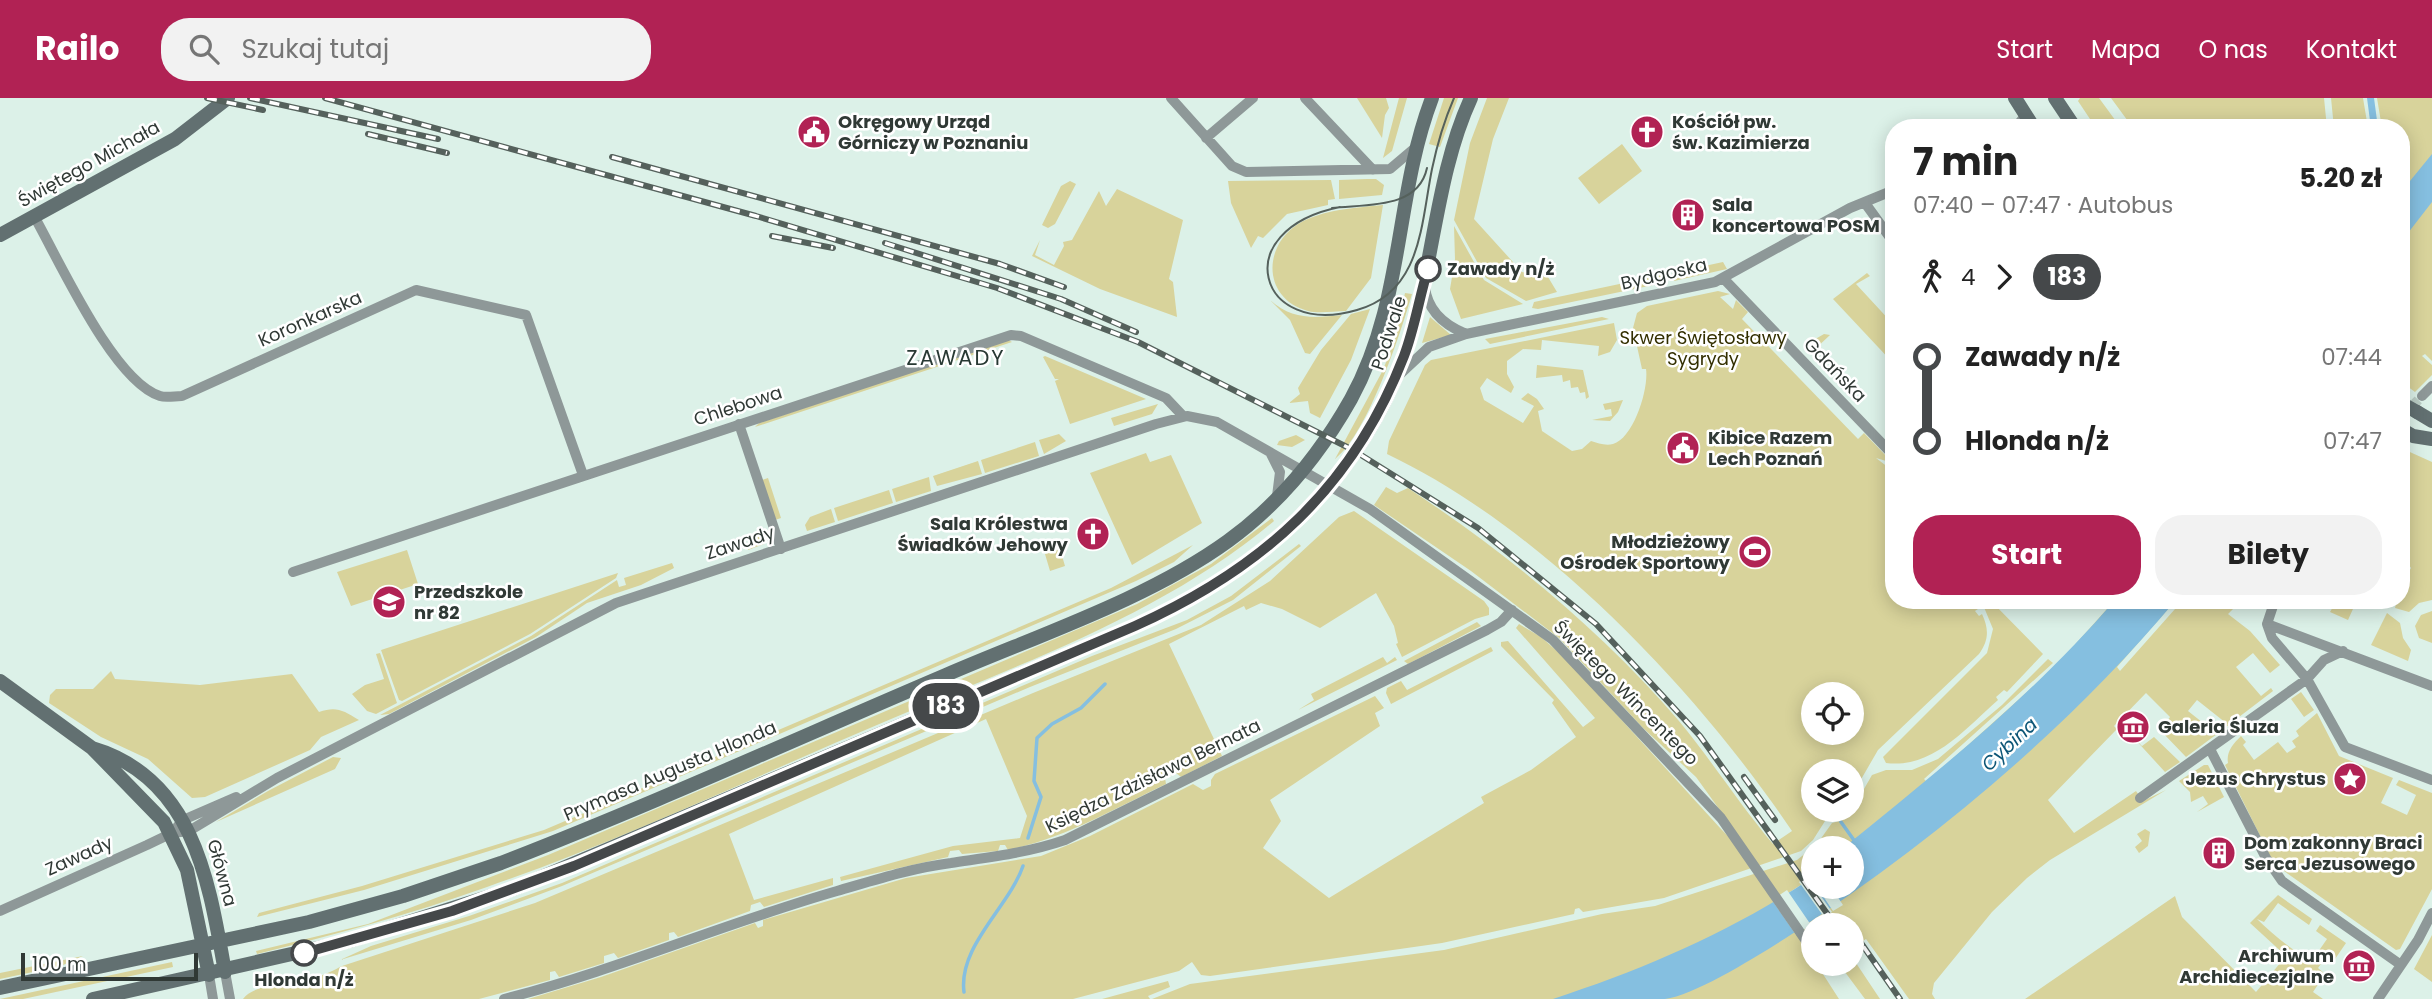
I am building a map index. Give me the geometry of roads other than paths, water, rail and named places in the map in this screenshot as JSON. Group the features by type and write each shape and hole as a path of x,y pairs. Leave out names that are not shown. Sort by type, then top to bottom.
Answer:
{"main road":[{"name":"Świętego Michała","path":"0,235 174,139 228,98"},
{"name":"Podwale","path":"1303,469 1349,402 1379,332 1395,275 1416,147 1432,98"},
{"name":"Podwale","path":"1331,485 1366,436 1394,381 1412,332 1453,144 1471,98"},
{"path":"2015,98 2028,119"},
{"path":"2055,98 2069,119"},
{"path":"2410,408 2432,421"},
{"path":"2410,434 2432,439"},
{"name":"Prymasa Augusta Hlonda","path":"0,988 309,922 403,896 566,837 1141,590 1211,552 1271,505 1303,469"},
{"path":"93,999 225,972 396,928 516,888 1146,621 1194,597 1244,566 1292,526 1331,485"},
{"name":"Główna","path":"0,681 92,748 107,766 152,807 172,833 187,870 209,975"},
{"name":"Główna","path":"92,748 113,755 136,771 169,802 186,826 201,858 225,972"}],"street":[{"path":"1171,98 1232,166 1246,172 1394,168 1416,147"},
{"path":"1206,138 1253,98"},
{"path":"1305,98 1373,170"},
{"name":"Bydgoska","path":"1394,381 1429,347 1466,334 1723,278 1885,194"},
{"path":"1865,203 1885,231"},
{"name":"Koronkarska","path":"34,216 109,349 145,387 161,397 182,396 416,290 526,314 583,475"},
{"name":"Gdańska","path":"1723,278 1885,447"},
{"path":"1424,281 1428,299 1440,319 1466,334"},
{"name":"Chlebowa","path":"293,572 1007,336 1021,336 1166,398 1183,416"},
{"path":"2422,396 2432,386"},
{"name":"Zawady","path":"0,911 186,826 211,806 248,793 609,606 1183,416 1212,419 1331,485"},
{"path":"738,424 781,549"},
{"path":"1266,447 1278,464 1280,476 1279,492 1271,505"},
{"name":"Świętego Wincentego","path":"1331,485 1399,528 1566,651 1691,784 1728,828 1801,934"},
{"path":"2272,609 2267,624 2273,638 2307,679 2345,747 2432,780"},
{"name":"Księdza Zdzisława Bernata","path":"504,999 592,974 840,890 930,867 1026,853 1065,840 1487,630 1501,622 1512,610"},
{"path":"2267,624 2432,686"},
{"path":"2140,798 2211,751 2307,679 2324,660 2343,651"},
{"path":"2211,751 2266,858 2282,881 2401,965"},
{"path":"2378,999 2432,913"},
{"path":"225,972 230,999"},
{"path":"209,975 213,999"}],"water":[{"path":"2367,98 2374,98 2377,119 2370,119"},
{"path":"2432,154 2432,202 2410,230 2410,181"},
{"name":"Cybina","path":"2107,609 2168,609 2090,694 2044,738 1947,822 1864,884 1864,836 1858,836 1985,730 2051,668"},
{"path":"1801,885 1801,899 1844,899 1823,913 1801,913 1801,928 1792,934 1748,961 1678,996 1665,999 1553,999 1688,947"}],"waterway":[{"path":"1028,838 1041,797 1034,781 1037,738 1052,724 1081,708 1105,684"},
{"path":"1841,822 1851,836"},
{"path":"964,992 964,975 976,943 1007,897 1023,866"}],"tunnel":[{"path":"2410,409 2422,396"}],"tram line":[{"path":"1340,207 1304,219 1281,237 1269,257 1269,278 1278,296 1297,309 1323,315 1357,310 1378,301 1395,288 1415,253 1436,151 1454,98"},
{"path":"1332,208 1374,205 1402,198 1422,182 1427,168"}],"railway":[{"path":"207,98 263,110"},
{"path":"250,98 438,139"},
{"path":"325,98 756,216 997,288 1138,342 1353,450 1478,528 1596,624 1700,736 1827,913"},
{"path":"368,134 447,153"},
{"path":"612,157 1000,264 1064,287"},
{"path":"772,236 833,248"},
{"path":"885,243 1061,299 1136,332"},
{"path":"1744,777 1775,820"},
{"path":"1864,947 1900,999"}],"place":[{"name":"Okręgowy Urząd Górniczy w Poznaniu","path":"814,132"},
{"name":"Kościół pw. św. Kazimierza","path":"1647,132"},
{"name":"Sala koncertowa POSM","path":"1688,215"},
{"name":"Zawady n/ż","path":"1428,269"},
{"name":"Kibice Razem Lech Poznań","path":"1683,448"},
{"name":"Sala Królestwa Świadków Jehowy","path":"1093,534"},
{"name":"Młodzieżowy Ośrodek Sportowy","path":"1755,552"},
{"name":"Przedszkole nr 82","path":"389,602"},
{"name":"Galeria Śluza","path":"2133,727"},
{"name":"Jezus Chrystus","path":"2350,779"},
{"name":"Dom zakonny Braci Serca Jezusowego","path":"2219,853"},
{"name":"Hlonda n/ż","path":"304,953"},
{"name":"Archiwum Archidiecezjalne","path":"2359,966"}],"district":[{"name":"ZAWADY","path":"956,358"}],"park label":[{"name":"Skwer Świętosławy Sygrydy","path":"1703,348"}]}
